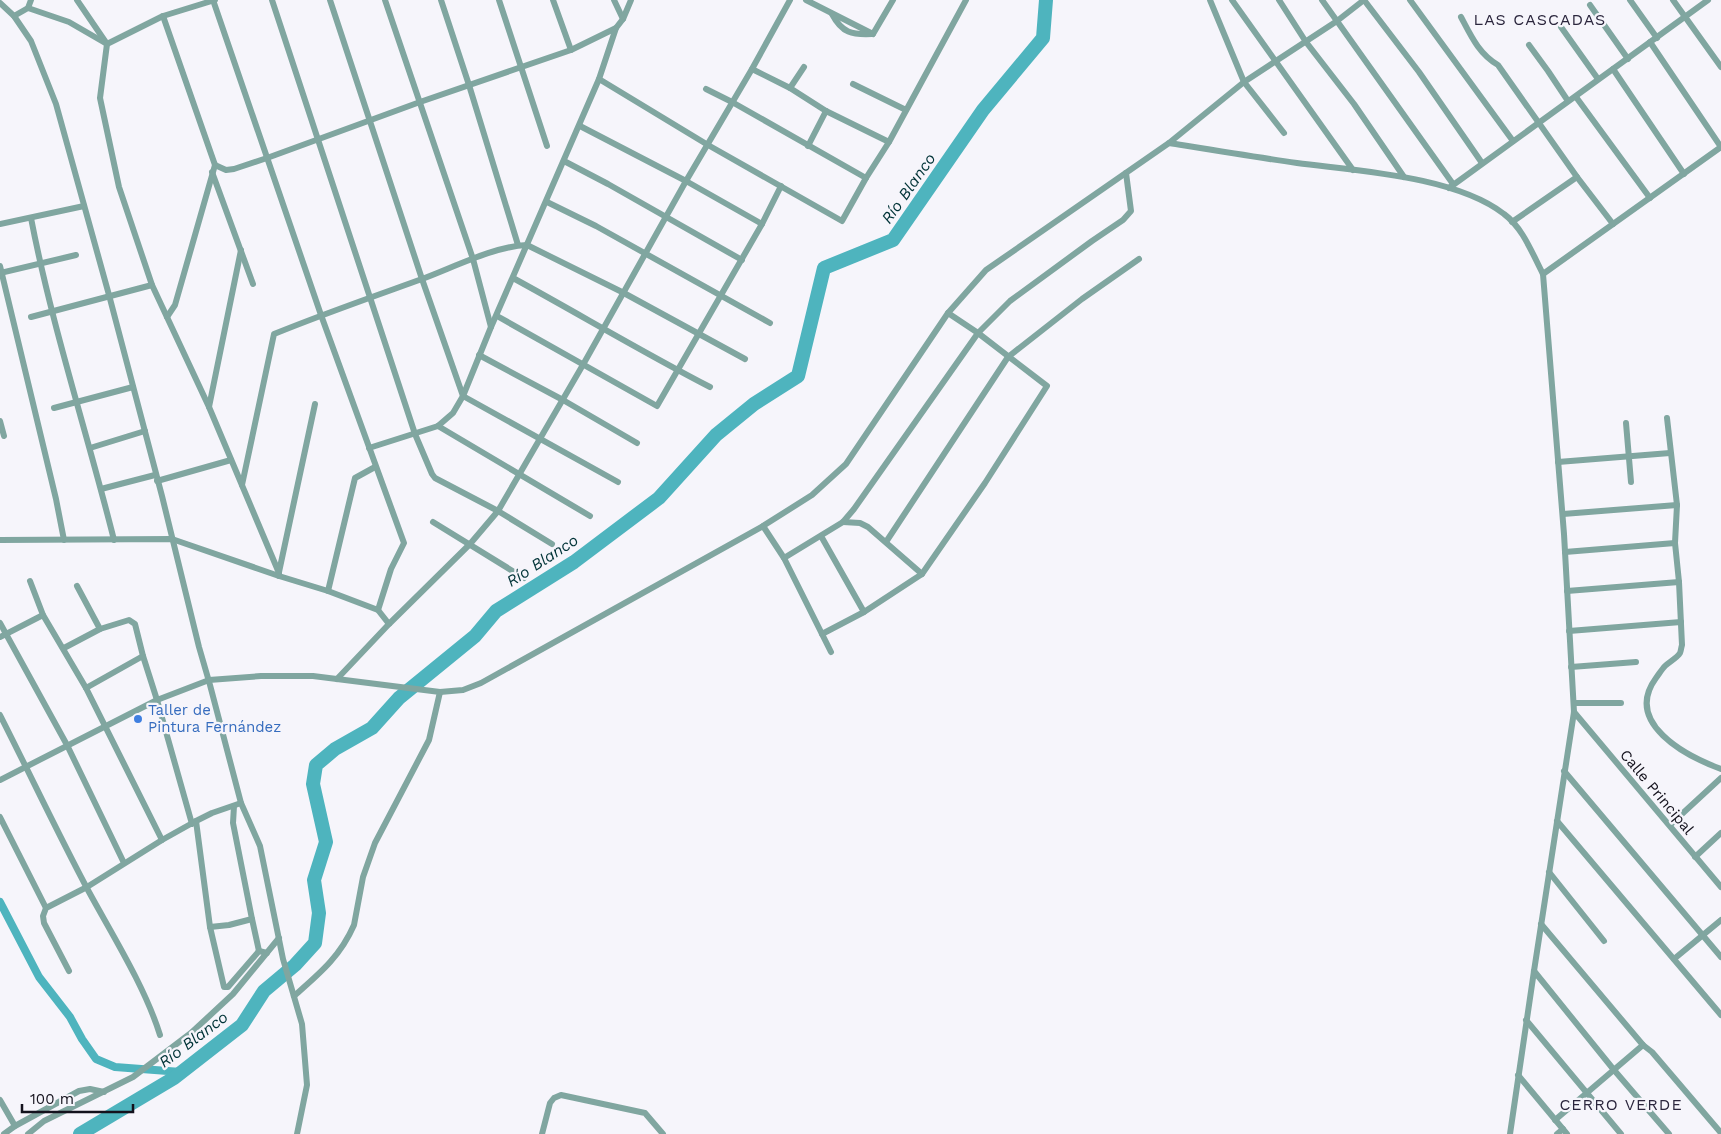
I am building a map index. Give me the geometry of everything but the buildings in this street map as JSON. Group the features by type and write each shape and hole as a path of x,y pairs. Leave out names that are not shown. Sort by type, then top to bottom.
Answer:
{"street":[{"path":"14,16 28,8 31,0"},
{"path":"77,0 107,44 100,98 119,187 152,285 208,407 279,574"},
{"path":"82,8 84,0"},
{"path":"107,44 163,16 214,0 321,315 404,543 391,569 378,610"},
{"path":"272,0 415,434 432,474 435,478 498,511 552,544"},
{"path":"330,0 422,279 463,396 618,482"},
{"path":"385,0 473,259 491,328"},
{"path":"441,0 518,245"},
{"path":"499,0 547,146"},
{"path":"553,0 571,50"},
{"path":"614,0 623,19"},
{"path":"369,448 438,426 453,413 463,396 479,355 498,316 527,245 580,126 599,80 616,28 623,19 632,0"},
{"path":"337,679 389,624 470,544 498,511 563,400 665,217 752,70 790,0"},
{"path":"806,0 873,34 893,0"},
{"path":"599,80 708,145 842,221 889,142 966,0"},
{"path":"1210,0 1244,82 1284,133"},
{"path":"1232,0 1353,170"},
{"path":"1279,0 1306,42 1354,104 1404,177"},
{"path":"1322,0 1451,186"},
{"path":"0,780 157,700 209,680 261,676 314,676 418,690 440,692 463,690 481,683 763,526 812,495 846,464 948,313 986,270 1169,143 1244,82 1306,42 1364,0 1419,72 1482,163"},
{"path":"1410,0 1513,141"},
{"path":"1630,0 1657,38"},
{"path":"1673,0 1721,67"},
{"path":"1451,186 1708,0"},
{"path":"1,5 14,16 31,41 56,104 145,431 199,647 241,803 260,846 283,959 302,1024 307,1085 297,1134"},
{"path":"1590,5 1628,59"},
{"path":"28,8 69,22 107,44"},
{"path":"163,16 253,284"},
{"path":"1461,17 1476,45 1484,55 1498,65 1577,177 1613,224"},
{"path":"1561,27 1598,79"},
{"path":"213,169 234,169 267,158 420,102 571,50 616,28"},
{"path":"1543,274 1721,147 1650,42"},
{"path":"1529,45 1568,101"},
{"path":"790,88 804,67"},
{"path":"1613,69 1684,174"},
{"path":"752,70 790,88 826,110 889,142"},
{"path":"853,84 906,110"},
{"path":"706,89 866,178"},
{"path":"1576,97 1650,198"},
{"path":"808,146 826,110"},
{"path":"580,126 686,181 762,224"},
{"path":"1169,143 1404,177 1451,186 1484,201 1504,214 1525,239 1543,274 1563,514 1574,712 1510,1134"},
{"path":"564,161 742,260"},
{"path":"167,317 175,305 213,169"},
{"path":"784,558 842,522 854,509 978,333 1010,302 1123,220 1131,211 1126,173"},
{"path":"1512,222 1577,177"},
{"path":"498,316 657,406 742,260 781,186"},
{"path":"547,202 645,253 770,324"},
{"path":"0,224 84,206"},
{"path":"31,218 51,310 114,540"},
{"path":"242,486 274,334 473,259 518,245 527,245 622,292 745,359"},
{"path":"208,407 241,250"},
{"path":"64,540 56,499 0,270 76,256"},
{"path":"886,542 1008,357 1082,299 1139,259"},
{"path":"513,278 710,387"},
{"path":"31,317 51,310 152,285"},
{"path":"822,634 864,612 922,574 985,483 1047,386 978,333 948,313"},
{"path":"479,355 563,400 637,443"},
{"path":"54,408 133,387"},
{"path":"279,574 315,404"},
{"path":"1667,418 1677,505 1676,544 1682,645 1680,654 1654,680 1648,692 1648,716 1661,734 1675,746 1721,769"},
{"path":"0,422 4,436"},
{"path":"1626,423 1631,482"},
{"path":"438,426 590,516"},
{"path":"90,448 145,431"},
{"path":"1558,462 1670,453"},
{"path":"101,489 231,460"},
{"path":"328,591 355,478 375,466"},
{"path":"1563,514 1677,505"},
{"path":"433,522 524,578"},
{"path":"842,522 860,523 868,527 922,574"},
{"path":"763,526 784,558 832,652"},
{"path":"821,536 864,612"},
{"path":"0,540 172,539 279,574 378,610 389,624"},
{"path":"1565,552 1676,544"},
{"path":"30,581 43,616 64,648 86,688 162,840"},
{"path":"1567,590 1679,582"},
{"path":"77,586 100,630"},
{"path":"3,635 43,616"},
{"path":"64,648 100,630 130,620 135,624 194,822 210,927 224,987 226,988 259,951"},
{"path":"1569,631 1680,622"},
{"path":"0,623 3,635 67,745 124,864"},
{"path":"86,688 143,656"},
{"path":"1571,667 1636,662"},
{"path":"294,996 328,967 338,954 354,925 363,877 375,843 429,740 440,692"},
{"path":"1574,703 1621,704"},
{"name":"Calle Principal","path":"1574,712 1721,887"},
{"path":"0,715 87,887 143,992 156,1020 160,1035"},
{"path":"1564,771 1721,957"},
{"path":"1670,825 1721,778"},
{"path":"69,971 44,924 43,916 46,908 87,887 194,822 212,813 241,803"},
{"path":"234,806 233,823 259,951"},
{"path":"0,817 46,908"},
{"path":"1557,821 1721,1015"},
{"path":"1694,857 1721,833"},
{"path":"1549,872 1604,940"},
{"path":"210,927 229,925 252,919"},
{"path":"1674,959 1721,920"},
{"path":"1541,924 1643,1045 1652,1052 1721,1133"},
{"path":"28,1134 44,1121 133,1077 191,1034 233,994 279,938"},
{"path":"259,951 267,952"},
{"path":"1534,971 1614,1070 1669,1134"},
{"path":"1526,1020 1621,1134"},
{"path":"1555,1120 1643,1045"},
{"path":"1518,1075 1565,1131 1557,1134"},
{"path":"4,1134 79,1091 90,1089 104,1092"},
{"path":"542,1134 550,1103 554,1098 561,1095 645,1113 663,1134"},
{"path":"0,1100 15,1126"}],"waterway":[{"name":"Río Blanco","path":"80,1134 174,1078 242,1025 264,991 295,965 315,943 319,913 314,880 326,842 313,784 316,765 335,749 372,728 399,698 475,636 496,611 574,562 659,498 716,435 754,404 798,376 824,268 893,240 983,110 1043,38 1046,0"},
{"path":"0,902 39,977 70,1017 96,1059 115,1067 181,1072"}],"place":[{"name":"Taller de Pintura Fernández","path":"138,719"}],"district":[{"name":"LAS CASCADAS","path":"1540,19"},
{"name":"CERRO VERDE","path":"1621,1104"}]}
